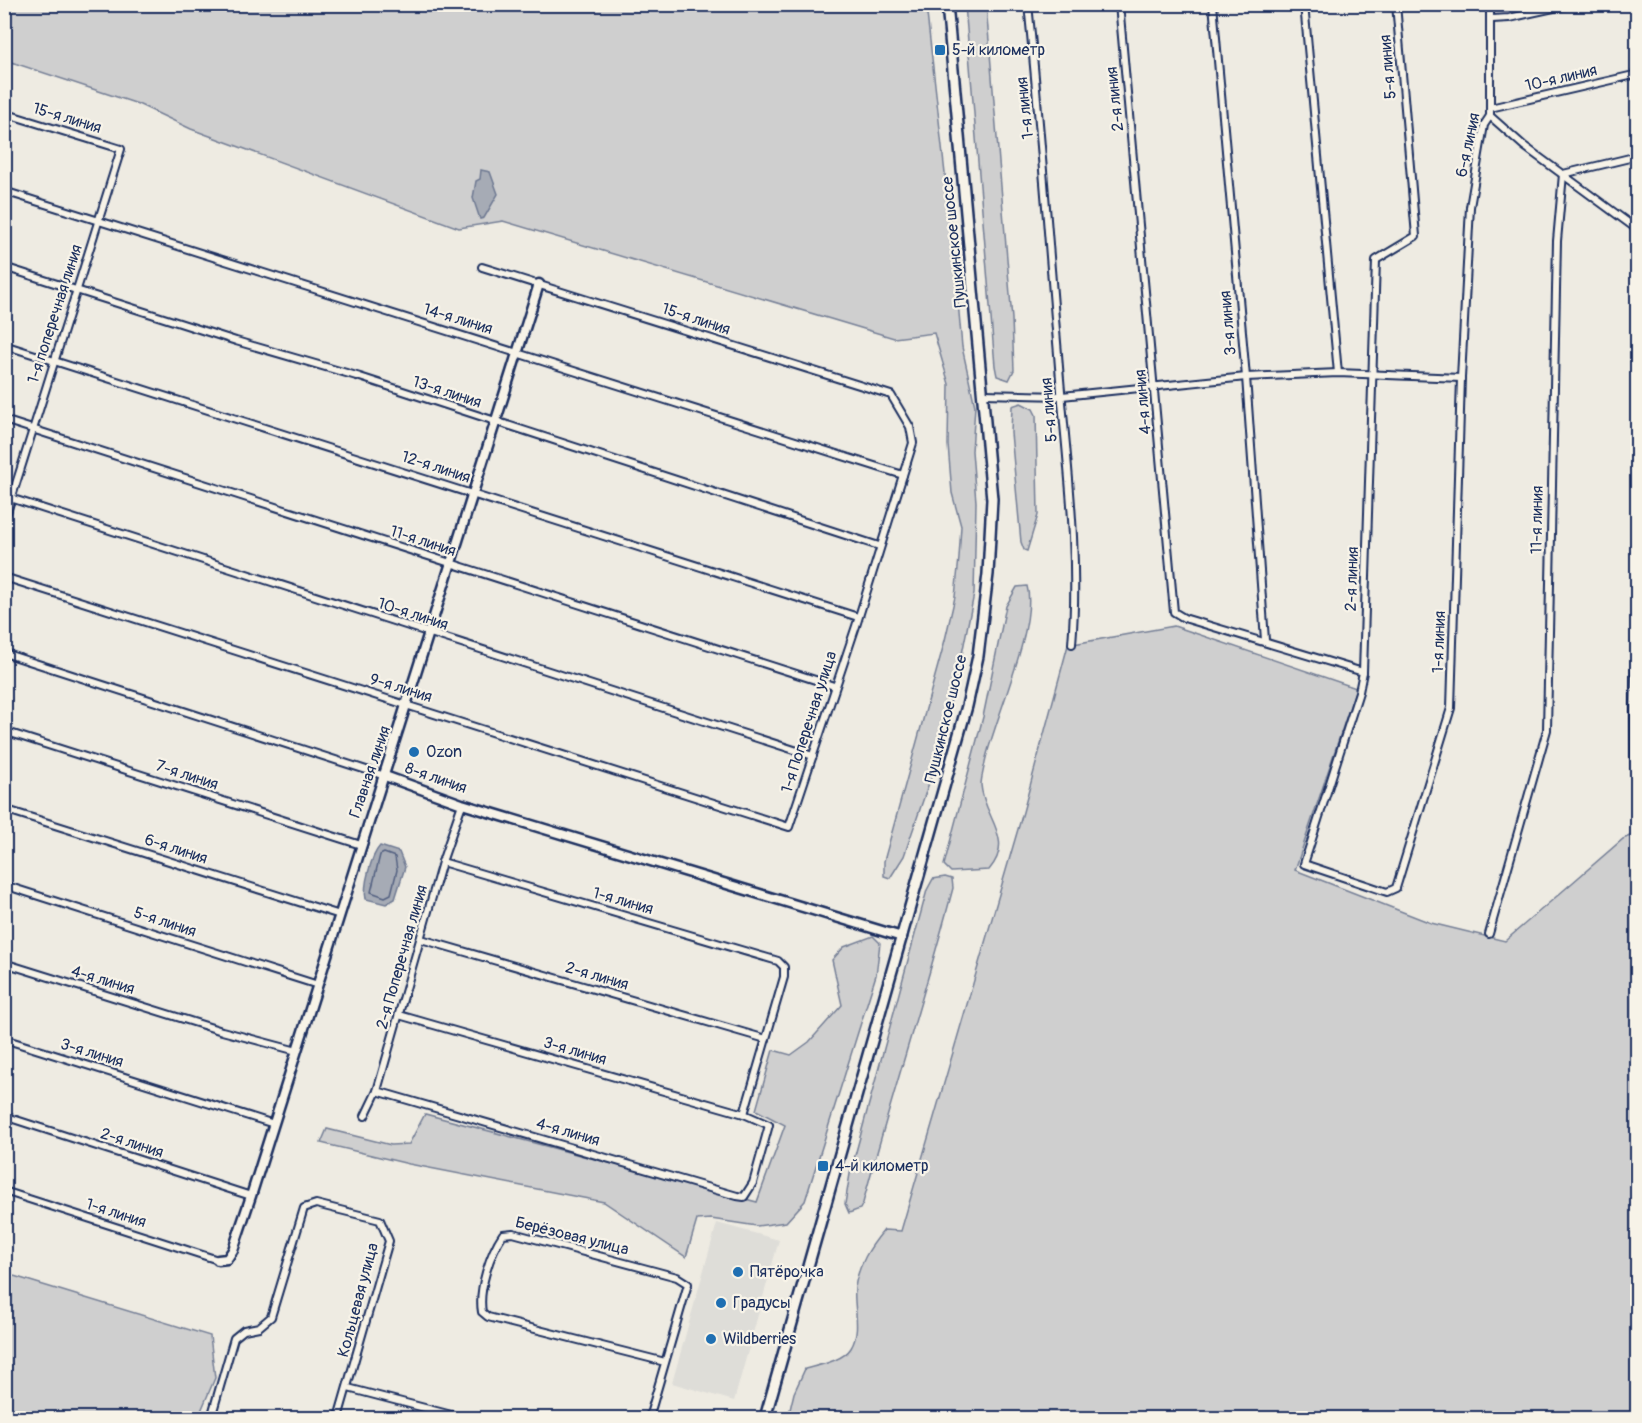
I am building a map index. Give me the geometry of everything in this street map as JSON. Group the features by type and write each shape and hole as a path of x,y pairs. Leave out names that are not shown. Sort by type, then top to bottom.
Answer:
{"main road":[{"name":"Пушкинское шоссе","path":"765,1419 956,748 978,656 988,574 992,499 948,4"}],"street":[{"name":"1-я линия","path":"1028,4 1045,173"},
{"name":"2-я линия","path":"1119,4 1138,190"},
{"name":"3-я линия","path":"1213,4 1246,377 1264,640"},
{"path":"1304,4 1338,373"},
{"name":"5-я линия","path":"1375,285 1376,260 1416,236 1396,4"},
{"name":"6-я линия","path":"1465,292 1470,207 1484,125 1490,116 1492,19 1490,4"},
{"path":"1492,19 1509,18 1572,4"},
{"name":"10-я линия","path":"1490,108 1638,74"},
{"name":"15-я линия","path":"4,113 121,149"},
{"path":"1490,116 1638,230"},
{"name":"1-я поперечная линия","path":"4,522 121,149"},
{"path":"1563,174 1638,156"},
{"name":"5-я линия","path":"1045,173 1074,554 1075,604 1072,644"},
{"name":"11-я линия","path":"1489,934 1547,730 1557,241 1563,174"},
{"name":"4-я линия","path":"1138,190 1174,612 1184,618 1264,640"},
{"name":"14-я линия","path":"4,191 903,475"},
{"name":"13-я линия","path":"4,267 494,421 879,546"},
{"name":"15-я линия","path":"482,267 891,395 897,404"},
{"name":"Главная линия","path":"218,1260 227,1259 233,1250 251,1196 361,845 409,705 450,563 539,284"},
{"name":"2-я линия","path":"1304,864 1359,692 1363,672 1375,285"},
{"name":"1-я линия","path":"1304,864 1374,890 1387,892 1396,888 1451,708 1465,292"},
{"name":"12-я линия","path":"4,345 858,617"},
{"path":"984,394 1062,396 1246,377 1338,373 1461,378"},
{"name":"1-я Поперечная улица","path":"789,827 834,686 856,626 879,546 913,443 910,427 897,404"},
{"name":"11-я линия","path":"4,420 834,686"},
{"name":"10-я линия","path":"4,496 813,756"},
{"path":"1635,794 1638,564"},
{"name":"9-я линия","path":"4,577 789,827"},
{"path":"1264,640 1363,672"},
{"name":"8-я линия","path":"4,653 385,776 462,804 902,937"},
{"name":"7-я линия","path":"4,731 361,845"},
{"name":"2-я Поперечная линия","path":"365,1116 378,1091 442,862 462,804"},
{"name":"6-я линия","path":"4,808 340,915"},
{"name":"1-я линия","path":"442,862 778,961 784,967 784,977 766,1039"},
{"name":"5-я линия","path":"4,885 318,985"},
{"name":"2-я линия","path":"422,939 766,1039"},
{"name":"4-я линия","path":"4,963 222,1031 297,1051"},
{"name":"3-я линия","path":"399,1015 744,1114 769,1125 748,1193"},
{"name":"3-я линия","path":"4,1039 274,1124"},
{"path":"744,1114 766,1039"},
{"name":"4-я линия","path":"378,1091 737,1196 744,1197 748,1193"},
{"name":"2-я линия","path":"4,1116 251,1196"},
{"name":"1-я линия","path":"4,1191 218,1260"},
{"name":"Кольцевая улица","path":"211,1419 234,1338 244,1330 259,1328 271,1317 303,1208 316,1204 380,1220 389,1241 338,1419"},
{"name":"Берёзовая улица","path":"513,1233 677,1277 688,1284 665,1362 488,1317 482,1312 480,1302 496,1244 503,1234 513,1233"},
{"path":"649,1419 665,1362"},
{"path":"348,1388 462,1419"}],"shaded area":[{"path":"5,5 926,5 962,347 975,406 972,451 976,502 974,594 959,669 931,777 904,856 890,878 884,876 884,861 945,640 955,597 959,558 961,526 952,493 948,445 949,384 934,333 894,338 503,221 459,228 191,129 138,104 5,60"},
{"path":"965,5 986,5 1012,319 1014,370 1009,380 997,376 995,366"},
{"path":"1021,403 1033,409 1036,415 1038,515 1027,551 1024,550 1021,542 1011,433 1012,406"},
{"path":"1027,586 1029,603 1021,647 990,743 981,782 983,797 999,838 999,848 996,859 989,870 951,872 944,865 983,717 1006,606 1017,587"},
{"path":"1174,626 1356,688 1295,870 1431,923 1505,941 1623,839 1637,833 1637,1418 788,1418 794,1393 805,1369 837,1359 851,1348 857,1326 855,1288 862,1264 884,1230 901,1231 1023,812 1068,645"},
{"path":"945,877 952,879 953,888 931,967 863,1203 860,1209 849,1213 845,1204 850,1174 927,890 933,879"},
{"path":"873,936 880,943 876,975 805,1201 786,1222 757,1226 711,1219 697,1220 686,1257 604,1202 409,1164 321,1143 327,1129 391,1145 409,1144 425,1114 757,1202 785,1125 756,1110 773,1050 791,1055 809,1042 842,1005 832,960 844,947"},
{"path":"717,1223 779,1240 734,1401 672,1383"},
{"path":"4,1273 210,1336 215,1378 198,1418 5,1418"}],"water":[{"path":"481,170 490,172 498,194 484,218 480,219 473,198"},
{"path":"380,846 399,852 405,867 395,899 386,904 366,899 365,893 371,864"}],"place":[{"name":"5-й километр","path":"940,50"},
{"name":"Ozon","path":"414,752"},
{"name":"4-й километр","path":"823,1166"},
{"name":"Пятёрочка","path":"738,1272"},
{"name":"Градусы","path":"721,1303"},
{"name":"Wildberries","path":"711,1339"}]}
